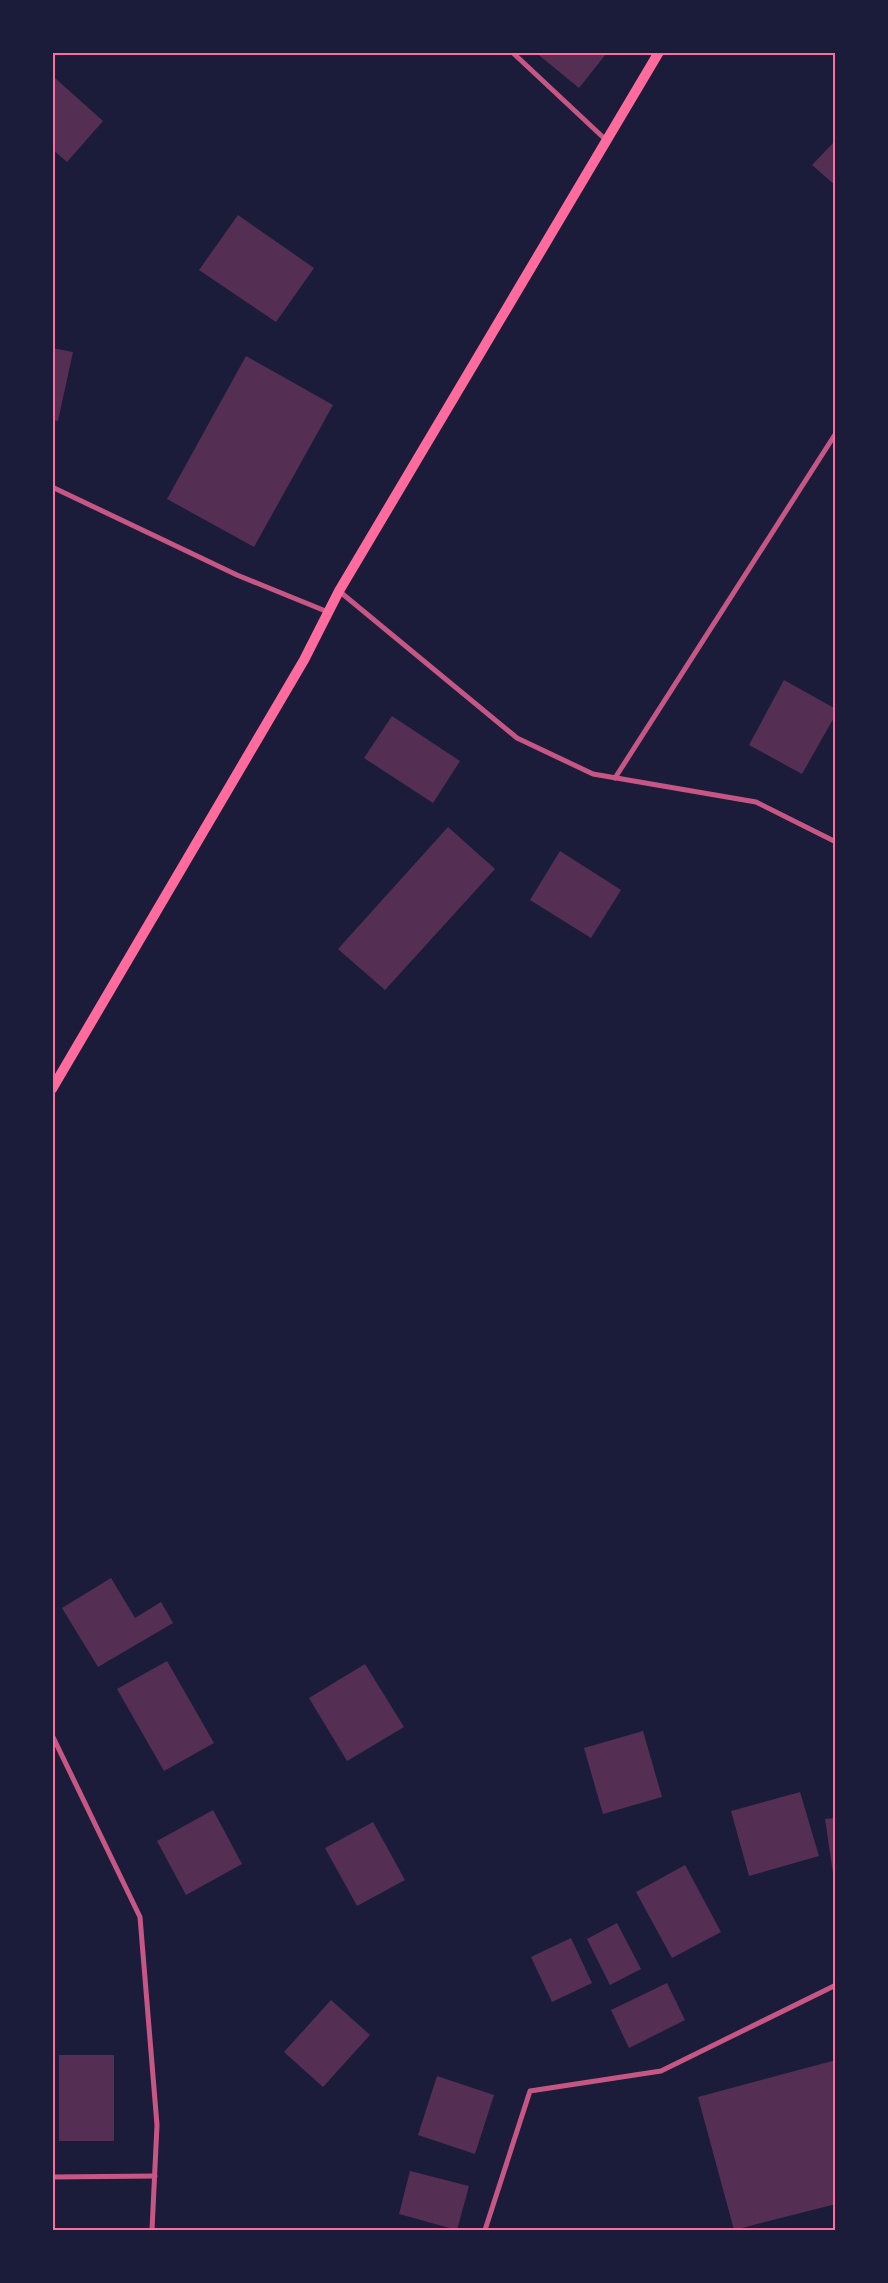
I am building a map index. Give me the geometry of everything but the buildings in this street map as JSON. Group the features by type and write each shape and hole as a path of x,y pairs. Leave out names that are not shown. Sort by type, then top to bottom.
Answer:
{"main road":[{"path":"52,1089 304,660 339,591 658,52"}],"street":[{"path":"512,52 606,140"},
{"path":"615,778 836,433"},
{"path":"52,487 237,575 328,612"},
{"path":"339,591 517,738 593,774 756,802 836,842"},
{"path":"52,1735 140,1917 157,2125 152,2230"},
{"path":"485,2230 530,2091 661,2070 836,1985"},
{"path":"52,2177 155,2176"}]}
